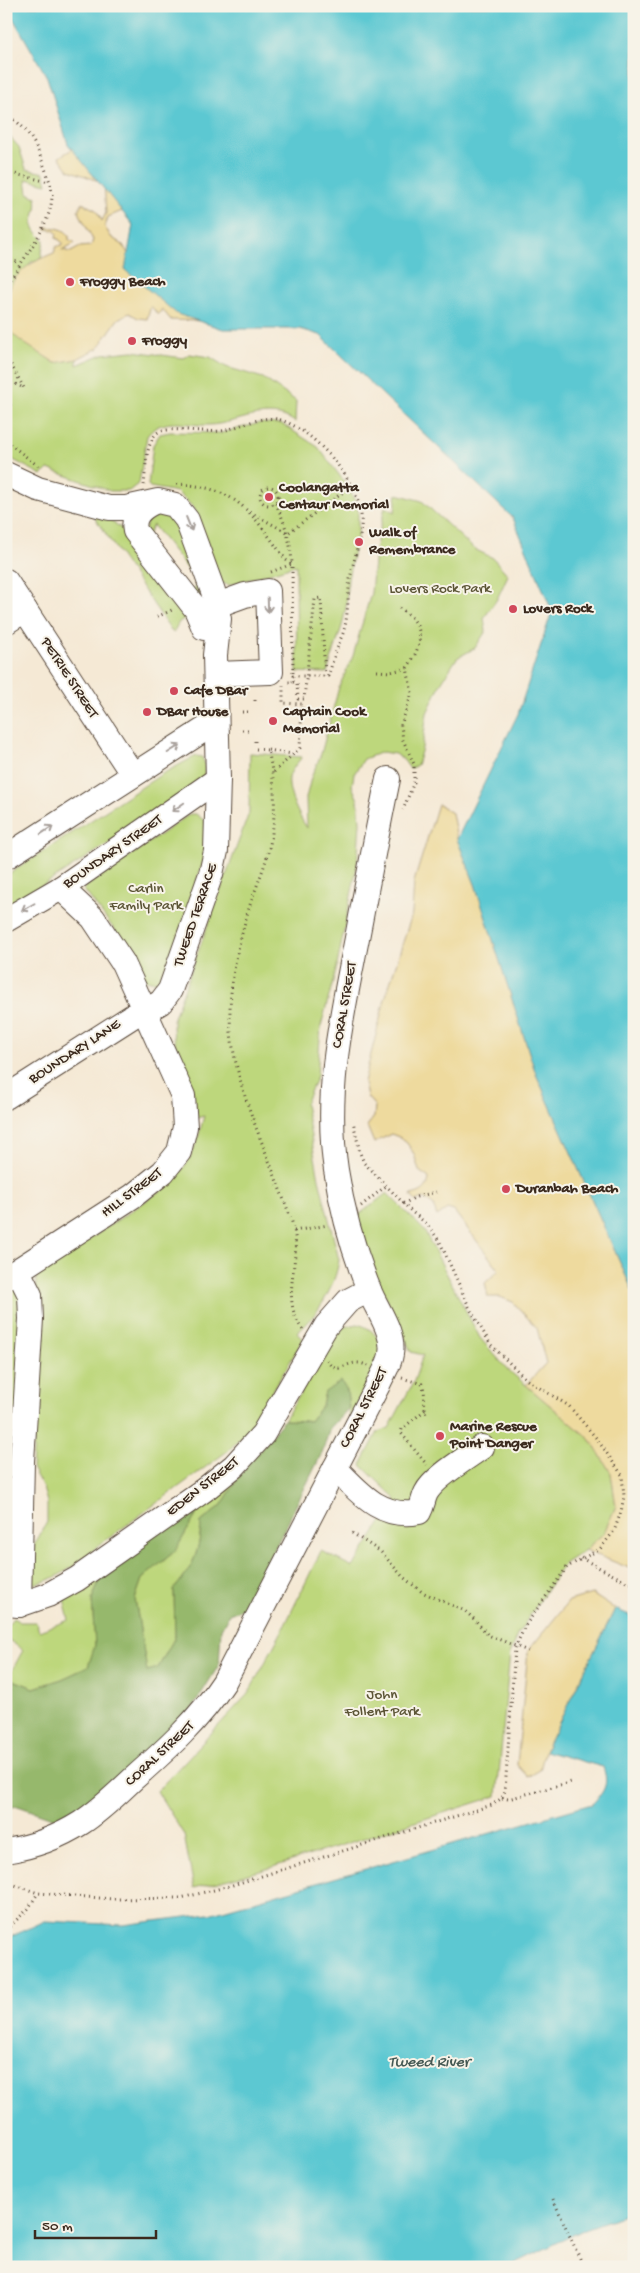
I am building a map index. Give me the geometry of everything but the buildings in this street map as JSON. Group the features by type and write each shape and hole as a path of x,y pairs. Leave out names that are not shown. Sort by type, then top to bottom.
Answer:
{"street":[{"name":"TWEED TERRACE","path":"6,474 38,489 105,507 121,509 147,498 168,502 178,507 186,516 207,608 218,629 215,664 218,779 217,845 211,874 170,990 161,1002 145,1010"},
{"path":"136,533 134,524 136,515 143,507 147,498"},
{"path":"105,507 120,517 207,608 245,595 268,592 271,672 215,664"},
{"name":"PETRIE STREET","path":"6,581 15,616 133,774"},
{"path":"6,857 216,722"},
{"name":"BOUNDARY STREET","path":"6,920 61,888 218,779"},
{"name":"CORAL STREET","path":"6,1851 20,1849 47,1839 81,1823 187,1730 209,1705 224,1682 335,1468 379,1371 391,1354 390,1342 384,1323 369,1290 346,1218 336,1170 332,1093 344,1002 388,779"},
{"path":"61,888 93,918 111,944 145,1010"},
{"name":"BOUNDARY LANE","path":"6,1097 145,1010"},
{"name":"HILL STREET","path":"12,1274 133,1196 163,1172 179,1152 185,1128 184,1096 145,1010"},
{"path":"12,1274 30,1295 31,1319 12,1605"},
{"name":"EDEN STREET","path":"12,1605 48,1595 77,1579 204,1490 234,1466 263,1434 326,1326 348,1301 369,1290"},
{"path":"335,1468 370,1502 388,1512 406,1515 418,1512 423,1505 425,1494 438,1480 482,1447"}],"path":[{"path":"6,287 42,229 49,213 52,193 44,164 29,133 6,114 8,99 12,91"},
{"path":"6,172 49,182"},
{"path":"6,252 8,259 20,263"},
{"path":"6,356 24,388 6,380"},
{"path":"6,401 10,405 6,406"},
{"path":"147,498 151,441 157,433 164,429 222,431 258,421 275,419 289,423 323,447 356,494 361,515 360,535 351,576 344,632 328,676 300,676"},
{"path":"168,485 205,487 233,498 247,510 286,560 292,564"},
{"path":"288,533 351,486"},
{"path":"268,487 276,490 278,498 275,502 269,504 261,500 260,494 263,489 268,487"},
{"path":"275,502 292,548 293,676"},
{"path":"247,510 288,533"},
{"path":"294,682 297,683 298,699 304,699 315,599 321,598 324,677"},
{"path":"377,671 391,672 407,668"},
{"path":"274,772 300,748 302,704 283,703 283,682"},
{"path":"242,712 250,712"},
{"path":"242,730 250,730"},
{"path":"256,749 292,754"},
{"path":"268,750 274,772 275,806 270,843 250,906 232,977 230,1011 235,1059 244,1094 294,1231 292,1307 297,1323 306,1334"},
{"path":"6,1882 38,1893 112,1899 181,1898 226,1887 492,1805 502,1798 505,1791 516,1647 525,1626 567,1567 600,1549 614,1531 621,1512 624,1496 622,1475 597,1439 569,1406 527,1380 492,1345 470,1309 440,1242 426,1224 386,1186"},
{"path":"404,1204 416,1197 436,1192"},
{"path":"294,1231 332,1224"},
{"path":"324,1357 331,1366 339,1368 353,1362 361,1362 379,1371 422,1384 426,1392 426,1412 402,1429 401,1433 438,1480"},
{"path":"352,1533 381,1552 402,1577 415,1587 464,1612 475,1620 488,1635 528,1651"},
{"path":"581,1558 634,1586"},
{"path":"502,1798 508,1799 571,1782"},
{"path":"6,1930 28,1909 38,1893"},
{"path":"553,2199 581,2261"}],"green space":[{"path":"6,133 19,147 26,169 44,173 47,184 26,179 28,193 36,197 37,204 33,223 34,228 44,240 41,258 31,262 6,297"},
{"path":"6,321 11,332 55,363 77,359 77,365 103,354 133,351 183,358 189,354 210,357 226,367 263,378 296,401 295,422 274,414 264,414 220,424 173,423 160,426 147,436 139,483 129,491 110,491 48,469 42,475 6,456"},
{"path":"260,423 282,424 318,447 346,484 358,507 358,532 348,579 346,607 327,673 297,672 296,565 230,585 221,583 194,508 177,492 148,485 153,445 160,434 170,432 221,433"},
{"name":"Lovers Rock Park","path":"397,494 422,501 474,549 493,558 508,575 497,599 484,618 486,631 475,648 457,658 441,683 427,713 422,748 417,765 410,769 403,759 395,754 382,752 364,759 354,774 352,786 358,800 360,822 357,866 336,970 321,1026 317,1076 305,1104 319,1179 339,1260 334,1280 312,1318 297,1333 303,1340 251,1427 229,1450 68,1570 51,1579 33,1584 28,1569 31,1551 47,1522 47,1502 43,1488 32,1468 38,1380 36,1276 166,1187 182,1170 191,1154 204,1116 197,1118 191,1083 175,1042 173,1020 249,813 250,753 302,757 291,772 289,784 294,804 307,828 306,798 311,778 321,754 339,687 353,656 371,593 375,551 385,507 395,512"},
{"path":"155,512 176,518 204,592 198,596 191,594 198,582 153,525 147,537 145,530 148,516"},
{"path":"93,515 110,520 125,531 187,617 179,622 173,633"},
{"path":"196,756 202,757 205,764 204,776 166,807 6,909 6,876 162,774"},
{"name":"Carlin Family Park","path":"190,814 196,814 206,822 208,847 165,977 157,981 150,981 144,979 134,955 84,890 85,887"},
{"name":"John Follent Park","path":"387,1193 424,1230 480,1338 507,1369 591,1440 611,1473 616,1506 604,1533 585,1550 564,1564 517,1635 510,1652 497,1796 260,1871 194,1888 184,1835 157,1791 248,1694 282,1631 321,1551 353,1567 396,1499 361,1465 378,1432 389,1428 414,1381 423,1355 411,1352 375,1273 357,1216"},
{"path":"18,1286 25,1296 18,1446 6,1446 6,1293"},
{"path":"358,1324 368,1328 374,1334 380,1341 384,1351 350,1419 347,1391 325,1392 322,1405 310,1421 284,1420 334,1338 344,1327"},
{"path":"341,1381 347,1391 349,1408 330,1428 322,1453 274,1550 257,1579 247,1607 229,1614 221,1629 219,1665 188,1715 100,1794 55,1819 18,1806 6,1808 8,1678 34,1688 62,1679 88,1667 95,1645 92,1599 104,1571 185,1508 198,1512 175,1551 142,1579 135,1599 147,1671 158,1668 175,1637 174,1589 191,1566 197,1551 201,1522 221,1506 245,1468 284,1420 310,1421 322,1405 325,1392"},
{"path":"243,1472 221,1506 201,1522 197,1551 191,1566 174,1589 175,1637 158,1668 147,1672 135,1599 142,1579 175,1551 198,1512 185,1508 225,1489"},
{"path":"104,1571 92,1599 95,1646 88,1667 62,1679 34,1688 8,1678 23,1650 6,1638 6,1628 13,1618 20,1622 36,1622 39,1631 69,1620 63,1596"}],"sand":[{"path":"88,140 284,323 171,320 162,309 158,315 151,306 147,319 138,318 129,313 118,319 98,348 77,359 55,363 20,340 9,330 7,325 7,299 14,280 20,273 35,262 54,253 56,247 64,244 56,237 57,233 53,230 45,229 46,227 61,229 69,235 69,240 75,243 62,250 71,252 80,247 91,246 93,240 78,210 82,203 96,210 102,221 106,213 104,183 69,170 59,157","holes":["122,211 152,246 131,259 123,245 111,237 105,227 108,217"]},
{"name":"Duranbah Beach","path":"438,804 452,813 457,839 475,884 536,1074 634,1294 634,1570 585,1550 604,1533 616,1506 611,1473 591,1440 526,1385 546,1363 537,1328 513,1302 500,1297 488,1297 485,1283 499,1270 454,1211 447,1209 437,1216 433,1205 424,1198 415,1201 411,1195 423,1190 429,1178 419,1171 414,1154 407,1143 391,1134 374,1143 367,1126 374,1117 375,1106 367,1097 364,1082 385,999 412,914 414,882"},
{"path":"592,1594 615,1609 545,1751 540,1770 528,1777 517,1765 528,1651 569,1601"}],"water":[{"path":"6,6 634,6 634,1294 536,1074 475,884 457,839 518,714 552,611 513,518 320,335 300,329 223,329 177,314 125,270 133,225 68,144 47,77"},
{"name":"Tweed River","path":"615,1609 634,1617 634,2211 585,2229 508,2267 6,2267 6,1939 45,1921 123,1925 209,1914 592,1804 605,1787 606,1778 603,1767 545,1751"}],"place":[{"name":"Froggy Beach","path":"70,282"},
{"name":"Froggy","path":"132,341"},
{"name":"Coolangatta Centaur Memorial","path":"269,497"},
{"name":"Walk of Remembrance","path":"359,542"},
{"name":"Lovers Rock","path":"513,609"},
{"name":"Cafe DBar","path":"174,691"},
{"name":"DBar House","path":"147,712"},
{"name":"Captain Cook Memorial","path":"273,721"},
{"name":"Duranbah Beach","path":"506,1189"},
{"name":"Marine Rescue Point Danger","path":"440,1436"}]}
